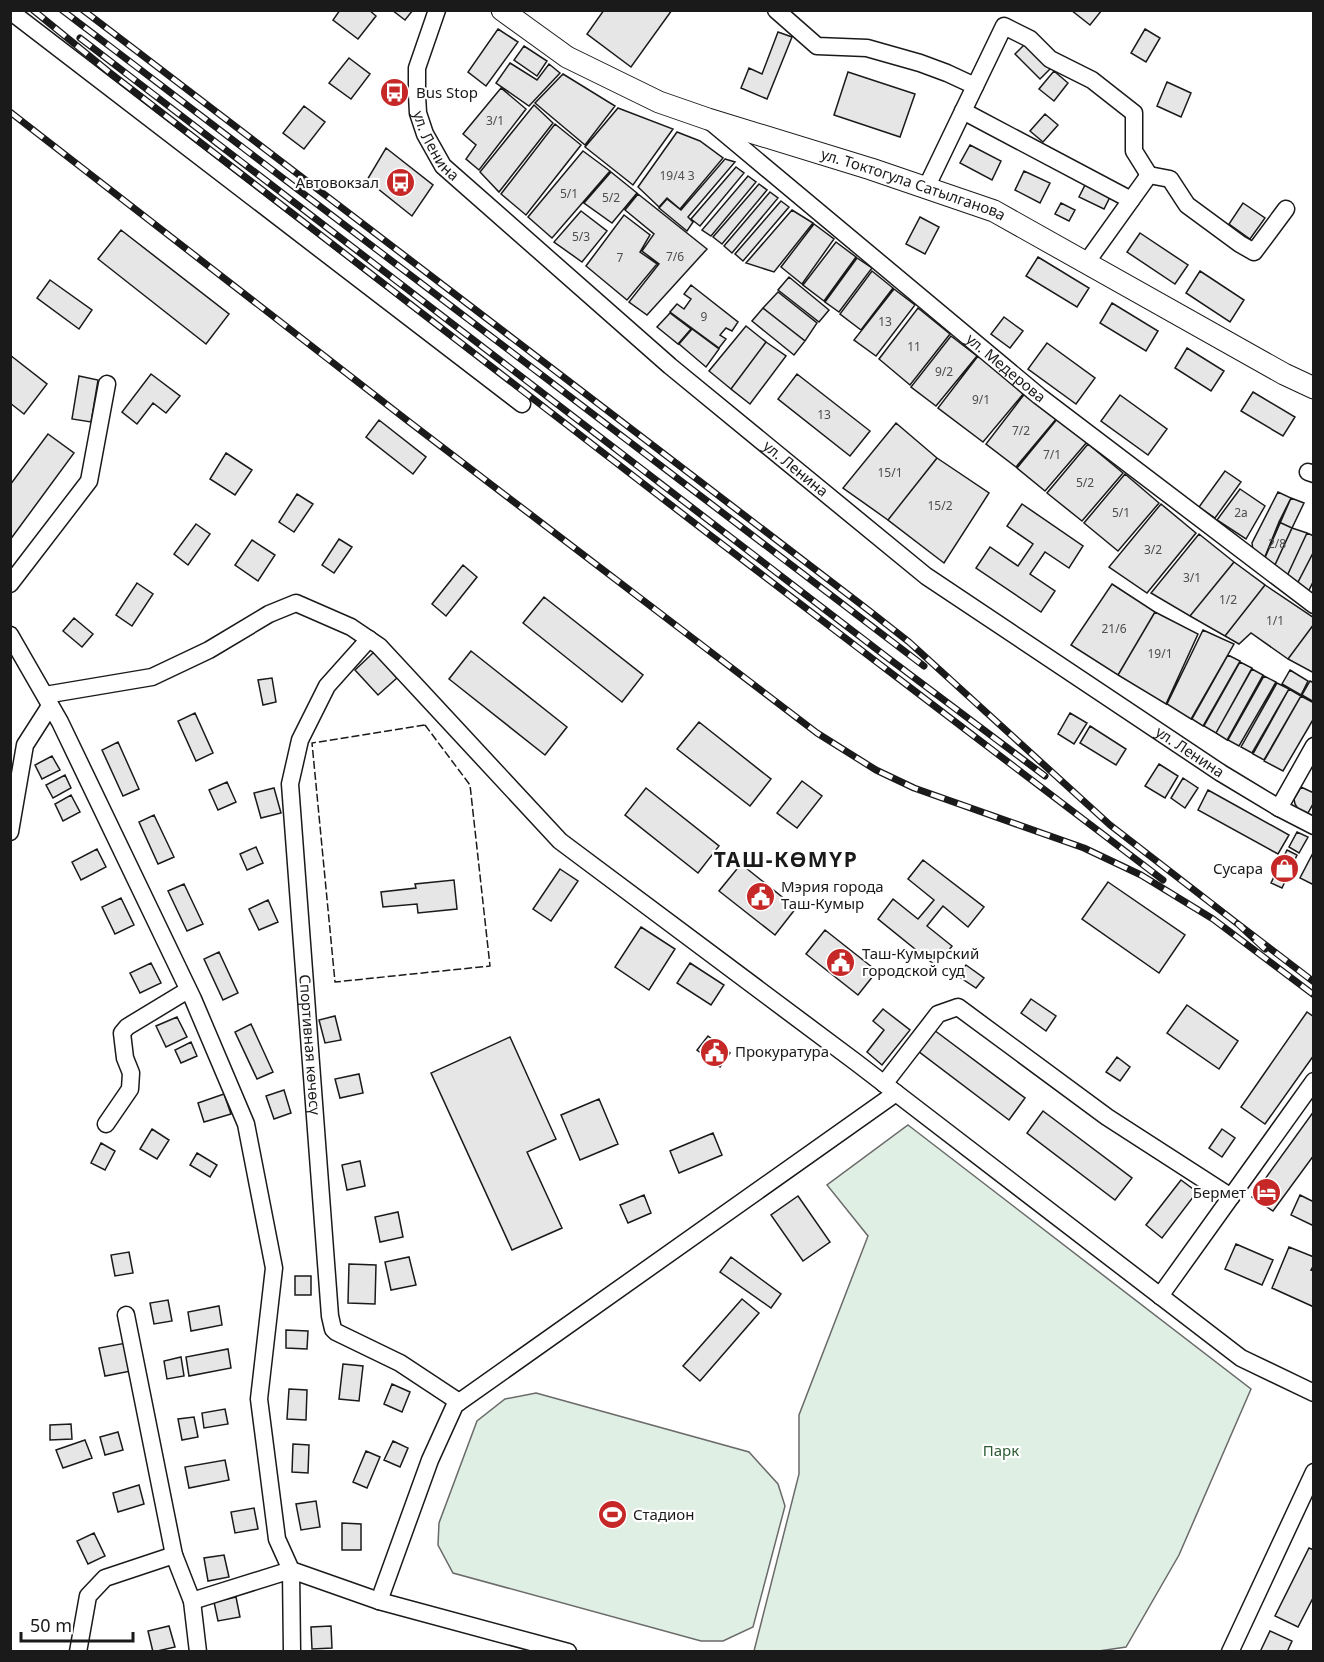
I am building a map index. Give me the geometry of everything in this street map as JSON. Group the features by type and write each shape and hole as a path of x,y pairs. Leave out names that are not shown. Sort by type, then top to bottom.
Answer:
{"main road":[{"name":"ул. Токтогула Сатылганова","path":"502,10 567,57 659,102 871,169 994,211 1284,374 1314,388"}],"street":[{"name":"ул. Ленина","path":"437,10 417,68 417,96 418,113 425,134 443,166 670,366 926,576 1221,773 1314,826"},
{"path":"776,10 816,46 867,48 920,63 975,86"},
{"path":"10,11 522,404"},
{"path":"926,188 1004,26 1030,39 1050,59 1092,80 1134,112 1134,151 1149,175 1170,179 1187,205 1240,244 1254,252 1286,209"},
{"path":"963,111 1131,200"},
{"name":"ул. Медерова","path":"708,119 1039,396 1314,605"},
{"path":"1086,263 1149,175"},
{"path":"10,584 88,481 107,384"},
{"path":"47,700 152,677 209,650 269,614 296,603 351,627 379,646 560,841 890,1089 1241,1358 1314,1393"},
{"path":"10,635 60,722 188,990 246,1124 274,1268 259,1400 277,1539 291,1570 292,1652"},
{"name":"Спортивная көчөсү","path":"369,639 327,686 300,740 290,784 330,1316 336,1332 400,1363 459,1402"},
{"path":"10,832 25,745 47,700"},
{"path":"1279,808 1314,746"},
{"path":"106,1124 130,1089 131,1073 125,1058 122,1033 127,1027 188,990"},
{"path":"379,1601 430,1460 455,1406 890,1089 938,1014 958,1007 1107,1117 1231,1197"},
{"path":"1160,1296 1314,1081"},
{"path":"126,1315 174,1555 192,1601 198,1652"},
{"path":"1230,1652 1314,1472"},
{"path":"78,1652 88,1596 105,1578 174,1555"},
{"path":"192,1601 291,1570 514,1645 568,1652"}],"green space":[{"name":"Парк","path":"908,1125 1251,1389 1179,1555 1126,1647 1092,1652 754,1651 799,1474 799,1415 868,1236 827,1185"},
{"name":"Стадион","path":"536,1393 749,1452 778,1484 785,1506 753,1627 723,1641 701,1641 453,1573 438,1545 439,1523 477,1421 505,1399"}],"building":[{"path":"340,10 369,10 376,16 358,39 333,20"},
{"path":"392,10 413,10 405,20"},
{"path":"604,10 672,10 631,67 587,34"},
{"path":"1071,10 1102,10 1090,25"},
{"path":"498,29 518,42 486,86 468,72"},
{"path":"1145,29 1160,38 1146,62 1131,53"},
{"path":"778,32 792,37 767,99 741,88 749,68 762,74"},
{"path":"1027,42 1052,67 1040,79 1015,54"},
{"path":"524,46 547,61 537,76 514,60"},
{"path":"349,58 370,74 351,99 329,83"},
{"path":"510,63 537,80 549,64 560,73 529,106 496,83"},
{"path":"1054,71 1068,83 1054,101 1039,89"},
{"path":"848,72 915,94 900,137 834,115"},
{"path":"563,74 615,106 585,145 535,103"},
{"path":"1167,82 1191,93 1181,117 1157,106"},
{"path":"501,88 526,109 479,170 466,159 476,145 463,134"},
{"path":"534,105 553,123 499,192 480,172"},
{"path":"304,106 325,122 304,149 283,133"},
{"path":"618,108 673,129 633,185 585,147"},
{"path":"1045,114 1058,125 1043,142 1030,131"},
{"path":"555,124 581,145 526,215 501,194"},
{"path":"677,132 700,141 723,158 680,209 667,198 659,207 638,187"},
{"path":"970,145 1001,161 992,180 960,163"},
{"name":"Автовокзал","path":"386,148 433,185 412,216 367,180"},
{"path":"583,151 610,171 552,238 528,217"},
{"path":"725,159 735,162 688,217 693,222 687,231 659,208 667,199 681,210"},
{"path":"736,167 744,173 700,226 691,219"},
{"path":"1024,171 1050,183 1040,203 1015,190"},
{"path":"611,172 637,193 612,223 584,203"},
{"path":"748,176 756,182 711,236 702,230"},
{"path":"1086,183 1111,195 1104,209 1079,197"},
{"path":"759,184 767,190 722,244 713,237"},
{"path":"770,192 778,198 732,253 724,246"},
{"path":"638,194 707,249 647,315 629,302 659,264 642,251 654,234 625,210"},
{"path":"781,201 789,207 743,261 735,254"},
{"path":"1061,203 1075,210 1069,221 1055,214"},
{"path":"1243,203 1265,218 1250,239 1229,224"},
{"path":"792,210 813,223 774,272 746,263"},
{"path":"581,211 607,231 582,262 554,242"},
{"path":"624,215 650,235 640,252 657,264 627,300 586,266"},
{"path":"920,217 939,227 925,254 906,244"},
{"path":"814,224 834,239 802,284 781,267"},
{"path":"121,230 229,314 206,344 98,259"},
{"path":"1140,233 1188,265 1175,284 1127,252"},
{"path":"836,242 856,257 824,301 803,285"},
{"path":"1038,257 1089,288 1077,307 1026,276"},
{"path":"857,258 872,268 839,312 825,302"},
{"path":"872,271 893,288 861,330 840,314"},
{"path":"1200,271 1244,300 1230,322 1186,293"},
{"path":"789,277 829,310 819,322 778,290"},
{"path":"50,280 92,310 79,329 37,298"},
{"path":"691,285 738,322 732,331 726,328 720,335 726,339 719,348 670,312 677,304 684,309 691,299 684,294"},
{"path":"894,289 915,305 876,356 854,340"},
{"path":"778,292 817,323 805,341 763,308"},
{"path":"1112,303 1158,331 1146,351 1100,323"},
{"path":"763,308 805,341 794,355 752,321"},
{"path":"918,308 950,334 910,385 879,359"},
{"path":"670,313 691,329 678,344 657,327"},
{"path":"1004,317 1023,331 1010,348 991,334"},
{"path":"746,326 766,342 731,389 709,371"},
{"path":"692,329 719,349 706,367 679,344"},
{"path":"951,336 977,356 936,406 911,387"},
{"path":"766,342 786,356 750,404 731,389"},
{"path":"1047,343 1095,378 1076,404 1028,369"},
{"path":"1187,348 1224,371 1211,391 1175,368"},
{"path":"10,355 47,384 24,414 10,403"},
{"path":"978,356 1024,393 983,442 938,408"},
{"path":"151,374 180,396 166,413 153,403 137,424 122,412"},
{"path":"797,374 870,431 850,456 778,399"},
{"path":"79,376 98,380 91,422 72,419"},
{"path":"1026,392 1057,418 1016,467 986,444"},
{"path":"1253,392 1295,417 1283,436 1241,411"},
{"path":"1120,395 1167,429 1148,455 1101,421"},
{"path":"1058,418 1087,442 1045,491 1017,468"},
{"path":"379,420 426,457 413,474 366,437"},
{"path":"896,423 937,458 888,520 843,488"},
{"path":"48,434 74,453 10,540 10,485"},
{"path":"1088,444 1123,473 1082,521 1047,493"},
{"path":"226,453 252,470 235,495 210,479"},
{"path":"937,458 989,493 944,563 888,520"},
{"path":"1225,471 1241,482 1215,518 1199,507"},
{"path":"1125,474 1159,503 1118,551 1084,523"},
{"path":"1240,489 1265,506 1246,539 1217,520"},
{"path":"1278,492 1291,498 1264,560 1253,550 1252,543"},
{"path":"297,494 313,504 294,532 279,522"},
{"path":"1291,498 1304,503 1292,528 1279,522"},
{"path":"1022,504 1083,546 1069,568 1045,552 1030,574 1055,591 1041,612 976,568 990,547 1018,566 1033,544 1007,526"},
{"path":"1161,504 1196,533 1147,593 1109,567"},
{"path":"1279,522 1292,528 1274,567 1264,559"},
{"path":"196,524 210,534 188,565 174,554"},
{"path":"1292,528 1307,533 1287,576 1274,567"},
{"path":"1307,533 1314,536 1314,551 1297,584 1287,576"},
{"path":"1199,534 1234,562 1190,616 1151,593"},
{"path":"339,539 352,547 334,573 322,565"},
{"path":"252,540 275,555 258,581 235,565"},
{"path":"1314,551 1314,580 1308,592 1297,584"},
{"path":"1234,562 1265,585 1225,636 1190,616"},
{"path":"463,565 477,577 446,616 432,604"},
{"path":"137,583 153,594 132,626 116,615"},
{"path":"1112,584 1155,612 1118,675 1071,645"},
{"path":"1265,585 1314,618 1314,624 1288,659 1251,633 1239,644 1225,636"},
{"path":"544,597 643,675 622,702 523,623"},
{"path":"1155,612 1198,634 1166,704 1118,675"},
{"path":"74,618 93,634 82,647 63,631"},
{"path":"1314,624 1314,673 1288,659"},
{"path":"1203,630 1234,644 1191,719 1167,704"},
{"path":"471,651 567,727 545,755 449,679"},
{"path":"374,652 397,678 378,695 355,670"},
{"path":"1228,655 1240,661 1203,726 1192,719"},
{"path":"1240,662 1252,668 1216,733 1204,726"},
{"path":"1252,669 1263,675 1227,740 1216,733"},
{"path":"1290,670 1308,681 1301,695 1282,684"},
{"path":"1264,676 1276,682 1239,746 1228,740"},
{"path":"272,678 276,702 263,705 258,680"},
{"path":"1310,681 1314,683 1314,702 1302,695"},
{"path":"1277,683 1289,689 1252,753 1241,747"},
{"path":"1289,689 1301,696 1264,760 1253,754"},
{"path":"1301,696 1314,703 1314,718 1283,771 1264,761"},
{"path":"195,713 213,753 196,761 178,721"},
{"path":"1070,713 1087,723 1074,744 1058,734"},
{"path":"699,722 771,779 750,806 677,749"},
{"path":"1090,726 1126,749 1116,765 1080,743"},
{"path":"118,742 139,789 123,796 102,750"},
{"path":"52,756 60,770 42,779 35,765"},
{"path":"1159,764 1178,776 1165,798 1145,786"},
{"path":"65,775 71,788 53,798 46,785"},
{"path":"1183,778 1198,788 1185,808 1171,798"},
{"path":"802,781 822,796 797,828 777,813"},
{"path":"227,782 236,802 218,810 209,790"},
{"path":"1301,787 1314,793 1314,802 1308,813 1298,809 1295,804 1294,799"},
{"path":"274,788 281,813 261,818 254,793"},
{"path":"646,788 719,846 698,873 625,815"},
{"path":"1208,790 1289,835 1278,854 1198,810"},
{"path":"71,795 80,812 63,821 55,804"},
{"path":"154,815 174,857 158,864 139,822"},
{"path":"1297,832 1308,837 1299,853 1289,847"},
{"path":"256,847 263,863 247,870 240,854"},
{"path":"97,849 106,867 81,880 72,862"},
{"name":"Сусара","path":"1287,850 1297,855 1282,888 1271,883"},
{"path":"1314,851 1314,885 1300,878"},
{"path":"923,860 984,907 968,927 943,906 927,926 952,946 936,966 878,919 893,899 918,919 934,900 908,879"},
{"path":"741,864 796,908 775,935 719,891"},
{"path":"560,869 578,881 551,921 533,909"},
{"path":"454,880 457,909 418,913 417,904 383,907 381,892 416,888 415,884"},
{"path":"1108,882 1185,935 1159,973 1082,919"},
{"path":"184,884 203,924 187,931 168,891"},
{"path":"121,898 134,925 115,934 102,907"},
{"path":"268,900 278,922 259,930 249,909"},
{"path":"641,927 675,949 649,990 615,967"},
{"path":"825,930 877,971 858,995 806,954"},
{"path":"219,952 238,993 223,1000 204,959"},
{"path":"151,963 161,983 140,993 130,973"},
{"path":"690,963 724,985 711,1005 677,983"},
{"path":"966,965 984,978 976,988 958,976"},
{"path":"1031,999 1056,1016 1046,1031 1021,1013"},
{"path":"1187,1005 1238,1041 1219,1069 1167,1033"},
{"path":"883,1009 910,1030 882,1065 867,1052 884,1030 873,1021"},
{"path":"1307,1012 1314,1017 1314,1055 1265,1124 1241,1107"},
{"path":"335,1016 341,1040 325,1043 319,1020"},
{"path":"177,1017 187,1037 166,1047 156,1026"},
{"path":"251,1024 273,1072 257,1079 235,1032"},
{"path":"934,1030 1025,1098 1009,1120 918,1051"},
{"name":"Прокуратура","path":"708,1036 730,1053 720,1067 697,1050"},
{"path":"510,1037 556,1139 527,1152 562,1228 512,1250 431,1073"},
{"path":"191,1042 197,1056 181,1063 175,1050"},
{"path":"1117,1057 1130,1067 1120,1081 1106,1072"},
{"path":"359,1074 363,1093 340,1098 335,1079"},
{"path":"284,1090 291,1113 274,1119 266,1096"},
{"path":"224,1094 231,1114 204,1122 198,1103"},
{"path":"599,1099 618,1144 580,1160 561,1115"},
{"path":"1043,1111 1132,1178 1115,1200 1027,1133"},
{"path":"1314,1111 1314,1155 1273,1211 1252,1197"},
{"path":"152,1129 169,1140 157,1159 140,1149"},
{"path":"1222,1129 1235,1138 1222,1157 1209,1148"},
{"path":"713,1133 722,1155 679,1173 670,1151"},
{"path":"101,1143 115,1151 105,1170 91,1163"},
{"path":"197,1153 217,1165 210,1177 190,1165"},
{"path":"360,1161 365,1186 347,1190 342,1165"},
{"path":"1181,1180 1197,1192 1162,1238 1146,1225"},
{"path":"644,1195 651,1213 628,1223 620,1205"},
{"path":"1300,1195 1314,1202 1314,1226 1291,1215"},
{"path":"798,1196 830,1242 803,1261 771,1215"},
{"path":"398,1212 403,1237 380,1242 375,1217"},
{"path":"1236,1244 1273,1260 1262,1285 1225,1269"},
{"path":"1289,1247 1314,1257 1311,1270 1314,1271 1314,1307 1272,1288"},
{"path":"1289,1247 1314,1257 1311,1270 1314,1271 1314,1307 1272,1288"},
{"path":"129,1252 133,1273 115,1276 111,1255"},
{"path":"409,1257 416,1285 391,1290 385,1262"},
{"path":"731,1257 781,1294 771,1308 720,1272"},
{"path":"349,1264 376,1265 375,1304 348,1303"},
{"path":"295,1276 311,1276 311,1295 295,1295"},
{"path":"742,1299 759,1313 700,1381 683,1366"},
{"path":"168,1300 172,1321 154,1324 150,1303"},
{"path":"219,1306 222,1325 191,1331 188,1312"},
{"path":"286,1330 308,1331 307,1349 286,1348"},
{"path":"126,1343 131,1371 105,1376 99,1348"},
{"path":"228,1349 231,1368 189,1376 186,1357"},
{"path":"181,1357 184,1376 167,1379 164,1361"},
{"path":"343,1364 363,1366 359,1401 339,1399"},
{"path":"392,1384 410,1392 402,1412 384,1404"},
{"path":"289,1389 307,1390 306,1420 287,1419"},
{"path":"225,1409 228,1424 204,1428 202,1413"},
{"path":"194,1417 198,1437 182,1440 178,1419"},
{"path":"71,1424 72,1439 50,1440 50,1425"},
{"path":"118,1432 123,1450 105,1455 100,1437"},
{"path":"85,1440 92,1458 63,1468 56,1450"},
{"path":"393,1441 408,1448 400,1467 384,1460"},
{"path":"293,1444 309,1445 308,1473 292,1472"},
{"path":"366,1451 380,1457 367,1488 353,1482"},
{"path":"225,1460 229,1480 189,1488 185,1467"},
{"path":"139,1485 144,1504 118,1512 113,1493"},
{"path":"316,1501 320,1527 301,1530 296,1504"},
{"path":"254,1508 258,1529 235,1533 231,1512"},
{"path":"342,1523 361,1524 361,1550 342,1550"},
{"path":"94,1533 105,1556 88,1564 77,1541"},
{"path":"1309,1548 1314,1550 1314,1596 1298,1627 1275,1616"},
{"path":"224,1555 229,1577 208,1581 204,1558"},
{"path":"236,1597 240,1617 218,1621 214,1602"},
{"path":"169,1626 175,1647 153,1652 148,1631"},
{"path":"331,1626 332,1648 312,1649 311,1627"},
{"path":"1270,1631 1292,1641 1287,1652 1260,1652"}],"railway":[{"path":"33,10 109,72 706,532 1163,880"},
{"path":"62,10 924,666"},
{"path":"83,10 909,642 1110,825 1238,924"},
{"path":"80,38 1045,776"},
{"path":"10,112 408,421 817,733 876,770 914,788 1084,848 1141,875 1213,919 1314,995"},
{"path":"1265,949 1238,924 1314,982"}],"fence":[{"path":"425,725 470,785 490,966 335,982 312,743 425,725"}],"place":[{"name":"Bus Stop","path":"395,93"},
{"name":"Автовокзал","path":"400,183"},
{"name":"Сусара","path":"1284,869"},
{"name":"Мэрия города Таш-Кумыр","path":"760,896"},
{"name":"Таш-Кумырский городской суд","path":"841,963"},
{"name":"Прокуратура","path":"714,1052"},
{"name":"Бермет","path":"1267,1193"},
{"name":"Стадион","path":"612,1515"}],"district":[{"name":"ТАШ-КӨМҮР","path":"786,860"}]}
